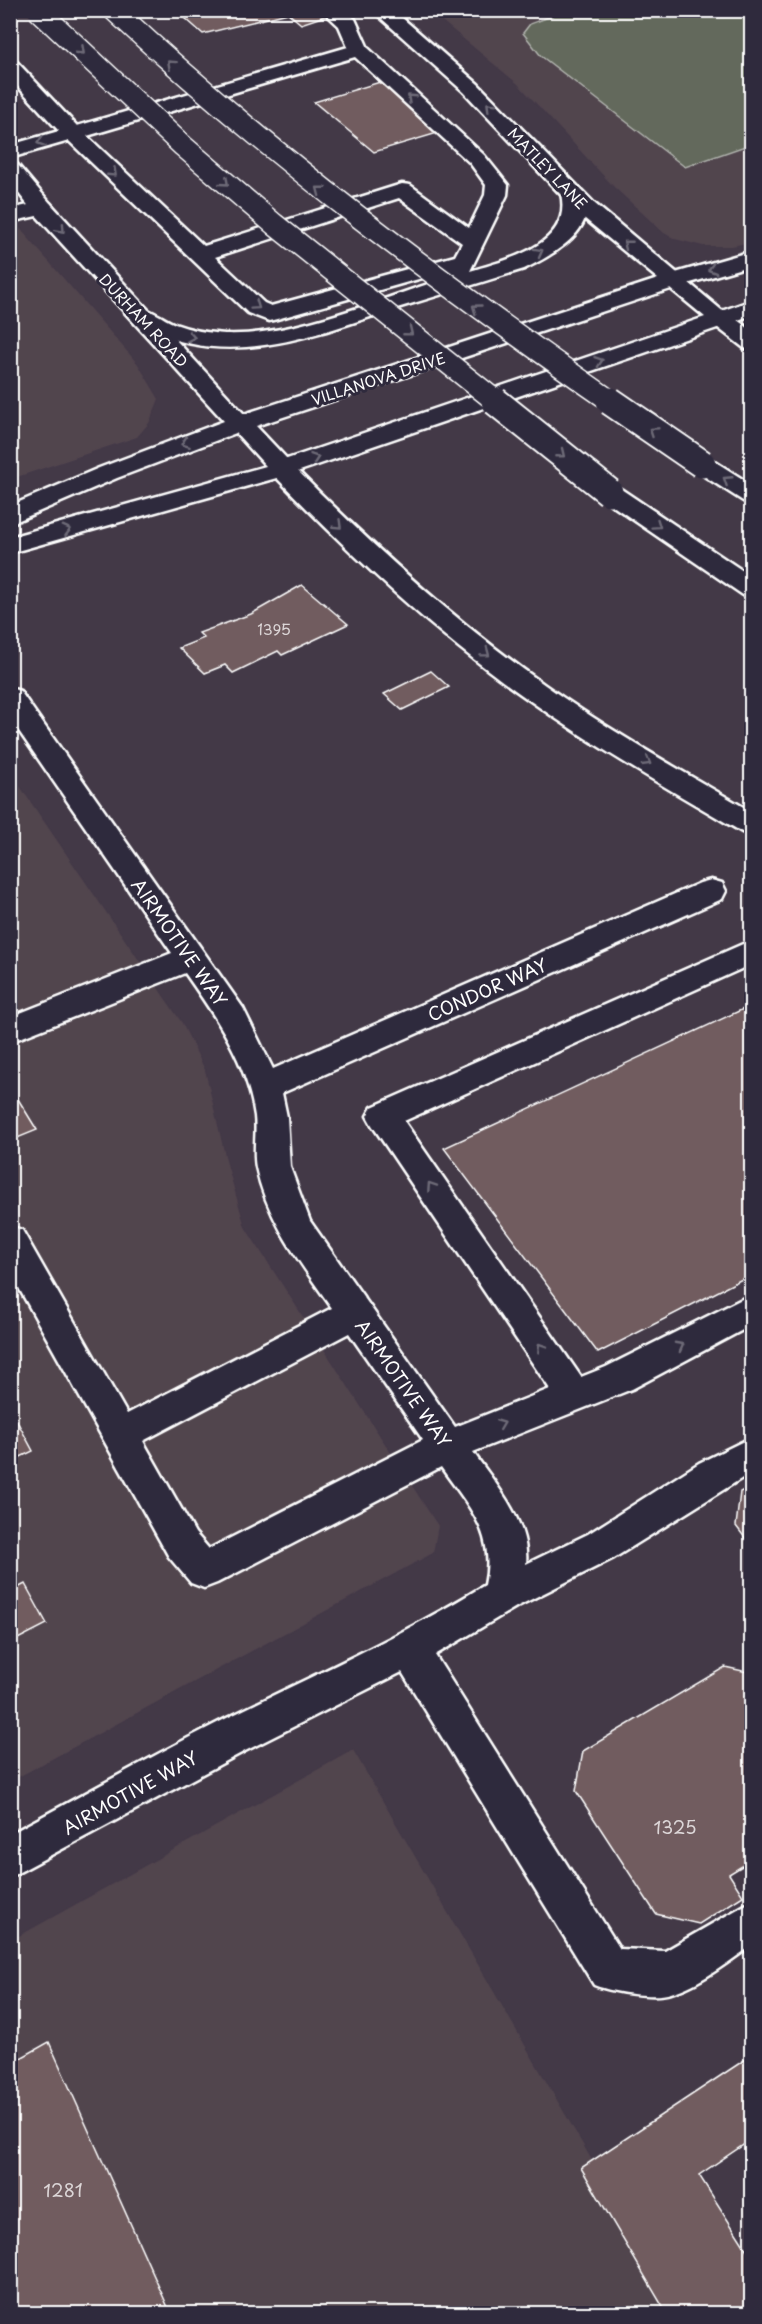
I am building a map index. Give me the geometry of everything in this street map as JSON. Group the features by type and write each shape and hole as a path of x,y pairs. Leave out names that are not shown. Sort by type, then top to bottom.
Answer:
{"main road":[{"path":"38,10 183,146 274,224 609,492 752,589"},
{"path":"114,10 214,102 370,229 522,341 752,496"},
{"path":"332,10 348,23 358,50 477,159 497,185 496,195 453,284"},
{"name":"MATLEY LANE","path":"381,10 471,88 572,194 614,233 752,344"},
{"path":"10,152 71,132 358,50"},
{"path":"10,66 71,132 256,308 269,314 469,251"},
{"name":"DURHAM ROAD","path":"10,168 42,208 138,314 282,469 359,545 479,648 575,719 752,825"},
{"path":"200,255 402,190 469,251"},
{"path":"138,314 168,331 183,335 236,342 291,335 516,264 540,253 556,242 574,221 576,205 572,194"},
{"path":"10,216 42,208"},
{"name":"VILLANOVA DRIVE","path":"10,516 108,473 240,423 673,280 752,258"},
{"path":"10,545 282,469 752,307"},
{"name":"AIRMOTIVE WAY","path":"10,697 191,958 247,1044 264,1087 271,1117 273,1167 280,1192 295,1227 491,1508 506,1536 510,1562 502,1595 410,1650 231,1737 10,1857"},
{"name":"CONDOR WAY","path":"264,1087 711,891"},
{"path":"574,1396 383,1116 752,951"},
{"path":"10,1030 191,958"},
{"path":"10,1240 182,1545 204,1571 447,1446 619,1378 752,1308"},
{"path":"120,1436 355,1313"},
{"path":"502,1595 602,1546 712,1475 752,1453"},
{"path":"410,1650 544,1870 609,1970 669,1973 752,1922"}],"shaded area":[{"path":"430,11 751,11 751,242 732,246 703,246 675,239 664,233 614,187 518,84"},
{"path":"10,217 138,364 159,399 149,423 137,437 11,479"},
{"path":"10,772 182,1023 205,1070 227,1164 245,1227 438,1526 433,1553 11,1781"},
{"path":"353,1750 681,2313 11,2313 10,1941"}],"green space":[{"path":"565,11 751,11 751,144 685,167 541,56 523,33 530,24"}],"building":[{"path":"176,10 323,10 328,15 301,24 288,13 203,34"},
{"path":"380,82 441,132 374,152 314,102"},
{"path":"302,585 348,624 282,655 278,651 233,673 225,665 205,673 179,648 204,638 199,633 251,614"},
{"path":"431,671 449,687 402,710 384,694"},
{"path":"752,1005 752,1274 598,1353 444,1148"},
{"path":"10,1086 37,1130 10,1141"},
{"path":"10,1408 33,1451 10,1462"},
{"path":"752,1486 752,1547 736,1526 740,1492"},
{"path":"25,1584 47,1624 10,1643 10,1592"},
{"path":"725,1667 752,1673 752,1860 729,1874 743,1896 699,1924 656,1914 576,1791 583,1751"},
{"path":"49,2042 171,2314 10,2314 10,2064"},
{"path":"752,2055 752,2139 699,2175 752,2258 752,2314 667,2314 581,2168"}]}
